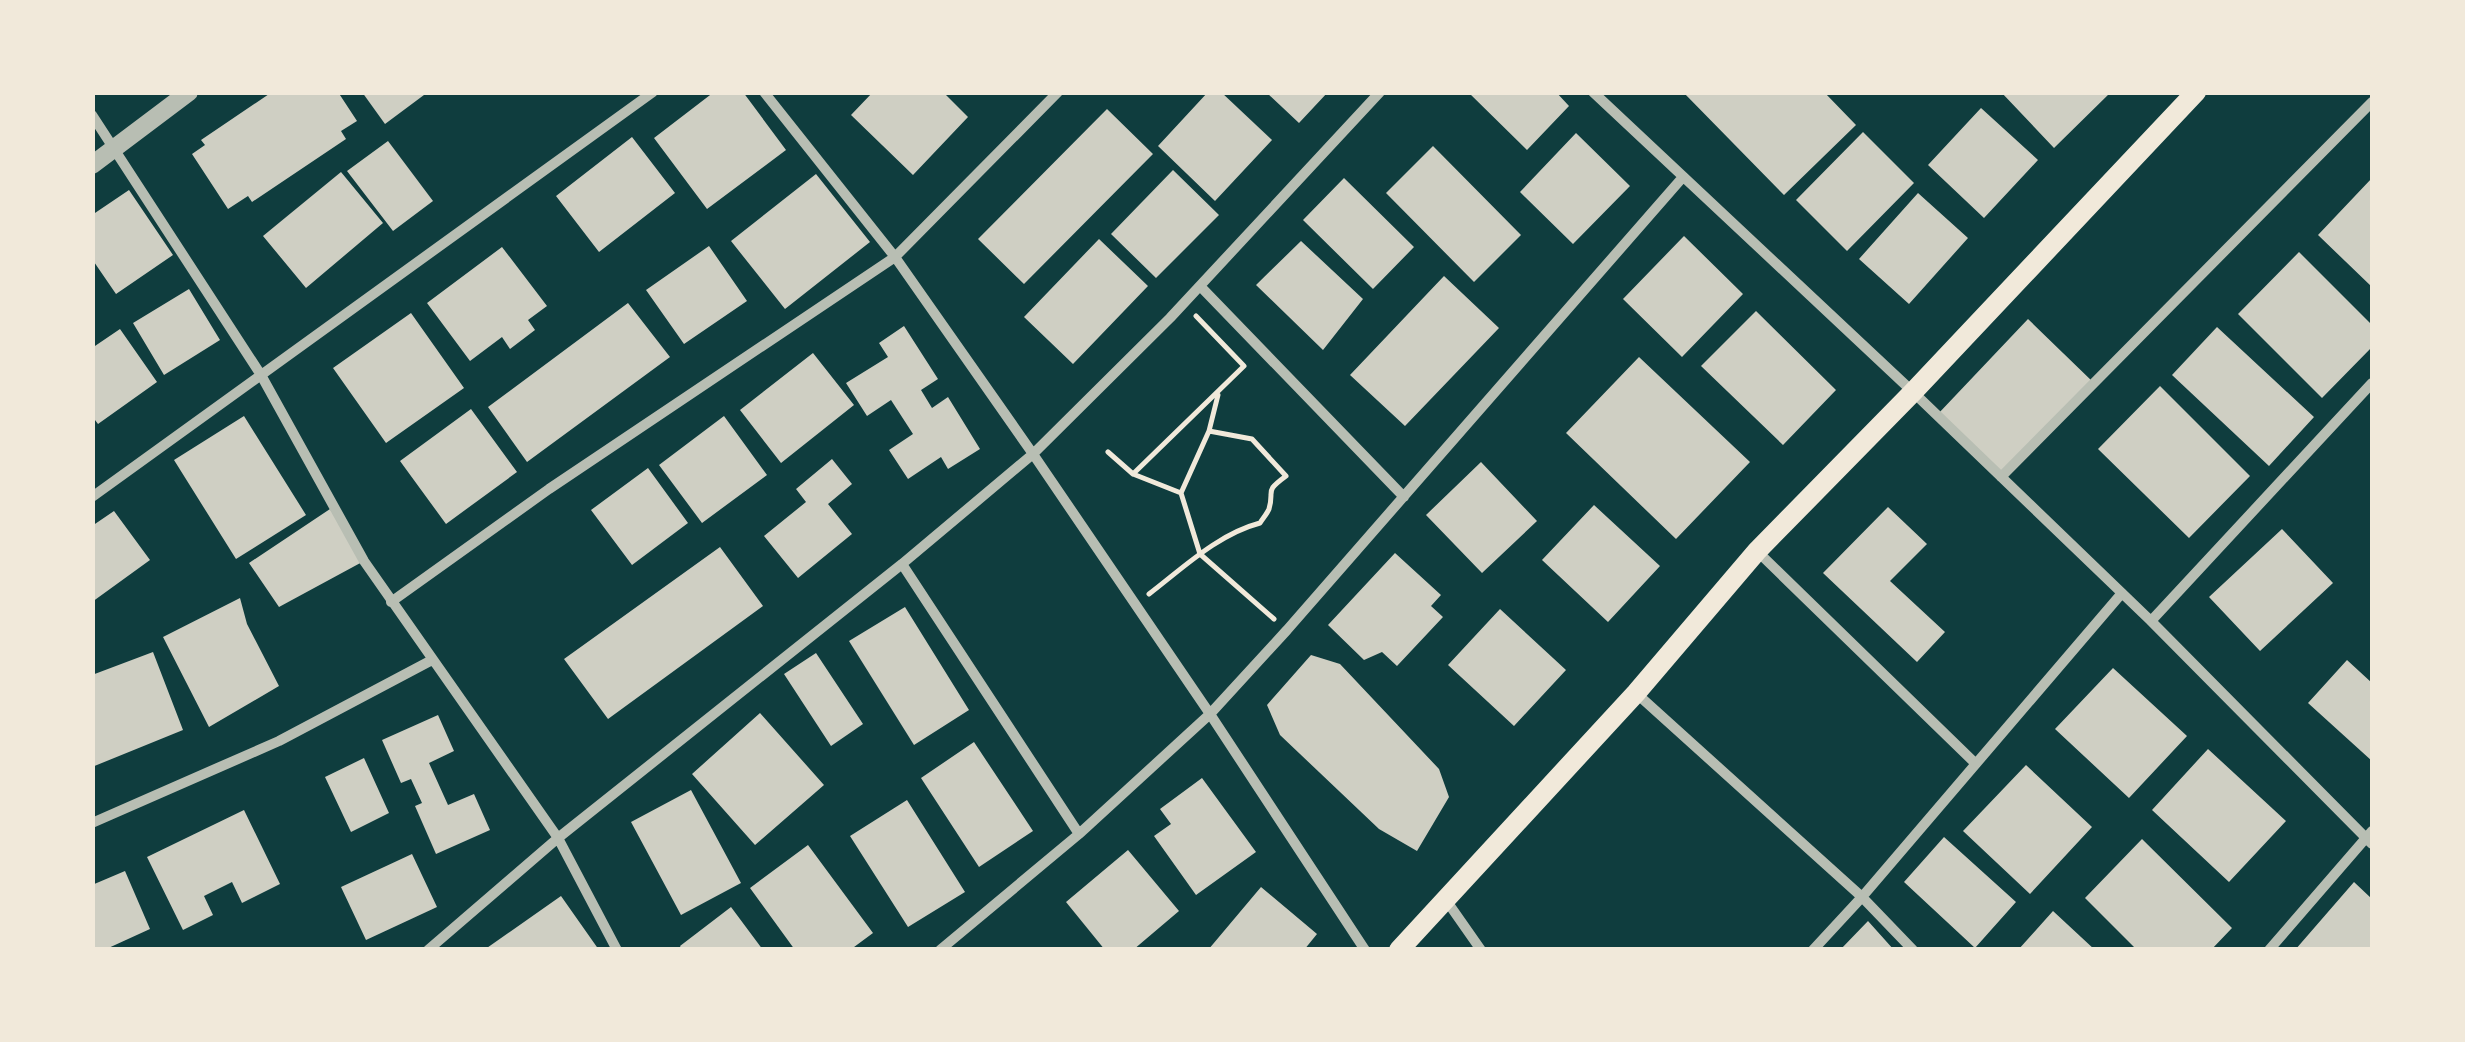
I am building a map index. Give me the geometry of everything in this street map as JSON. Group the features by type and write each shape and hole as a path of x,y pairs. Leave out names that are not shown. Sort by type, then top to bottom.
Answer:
{"main road":[{"path":"1399,950 1636,693 1757,551 2196,92"}],"street":[{"path":"92,165 189,92"},
{"path":"92,496 653,92"},
{"path":"764,92 895,256 1210,714 1365,950"},
{"path":"391,602 895,256 1058,92"},
{"path":"428,950 558,838 902,564 1033,454 1184,303 1380,92"},
{"path":"1592,92 2152,621 2370,838 2269,950"},
{"path":"2001,478 2372,104 2359,92"},
{"path":"92,115 261,375 364,561 558,838 617,950"},
{"path":"940,950 1080,834 1210,714 1683,177"},
{"path":"1200,286 1404,497"},
{"path":"2152,621 2372,383"},
{"path":"1757,551 1974,763"},
{"path":"902,564 1080,834"},
{"path":"1813,950 2122,593"},
{"path":"92,823 279,741 432,660"},
{"path":"1636,693 1862,896 1914,950"},
{"path":"1445,899 1481,950"}],"path":[{"path":"1133,474 1244,366 1184,303"},
{"path":"1219,391 1209,431 1181,493 1200,554 1287,630"},
{"path":"1135,605 1200,554 1240,528 1260,523 1269,508 1268,494 1286,476 1252,439 1209,431"},
{"path":"1108,452 1133,474 1181,493"}],"building":[{"path":"272,92 338,92 357,121 341,131 346,139 252,202 248,196 228,209 192,154 205,145 201,140"},
{"path":"362,92 428,92 385,124"},
{"path":"714,92 743,92 786,150 707,209 654,138"},
{"path":"873,92 943,92 968,117 913,175 851,115"},
{"path":"1208,92 1221,92 1272,140 1215,201 1158,146"},
{"path":"1266,92 1328,92 1299,123"},
{"path":"1468,92 1556,92 1569,106 1527,150"},
{"path":"1683,92 1824,92 1856,125 1784,195"},
{"path":"2001,92 2111,92 2054,148"},
{"path":"1981,108 2038,160 1984,218 1928,165"},
{"path":"1107,109 1153,154 1024,284 978,239"},
{"path":"1863,132 1914,183 1847,251 1796,200"},
{"path":"1576,133 1630,186 1573,244 1520,192"},
{"path":"632,137 675,193 599,252 556,196"},
{"path":"388,141 433,201 393,231 347,171"},
{"path":"1433,146 1521,235 1474,282 1386,193"},
{"path":"1173,170 1219,215 1156,278 1111,234"},
{"path":"341,172 383,223 306,288 263,236"},
{"path":"816,174 870,242 785,309 731,241"},
{"path":"1344,178 1414,247 1373,289 1303,220"},
{"path":"2372,178 2372,287 2318,235"},
{"path":"129,190 173,255 116,294 92,259 92,215"},
{"path":"1918,193 1968,238 1909,304 1859,259"},
{"path":"1684,236 1743,294 1682,357 1623,299"},
{"path":"1099,239 1148,286 1073,364 1024,317"},
{"path":"1301,241 1363,299 1323,350 1256,285"},
{"path":"709,246 747,301 684,344 646,290"},
{"path":"502,247 547,306 528,320 535,330 510,349 502,337 470,361 427,303"},
{"path":"2299,252 2372,325 2372,347 2322,398 2238,314"},
{"path":"1444,276 1499,328 1405,426 1350,375"},
{"path":"189,289 220,340 164,375 133,323"},
{"path":"628,303 670,357 527,462 488,407"},
{"path":"1756,311 1836,390 1783,445 1701,366"},
{"path":"411,313 464,388 386,443 333,368"},
{"path":"2028,319 2094,383 2001,477 1937,415"},
{"path":"904,326 938,379 921,390 932,408 948,397 980,449 948,469 941,457 908,479 889,450 913,434 891,400 867,416 846,383 888,357 879,343"},
{"path":"2217,327 2314,417 2269,466 2172,375"},
{"path":"120,329 157,382 98,424 92,416 92,348"},
{"path":"813,353 854,405 781,463 740,410"},
{"path":"1639,357 1750,462 1676,539 1566,433"},
{"path":"2160,386 2250,476 2189,538 2098,449"},
{"path":"471,409 517,472 446,524 400,461"},
{"path":"244,416 306,515 236,559 174,460"},
{"path":"724,416 767,475 702,523 659,465"},
{"path":"832,459 852,484 828,504 852,534 798,578 764,536 806,502 796,489"},
{"path":"1481,462 1537,521 1482,573 1426,515"},
{"path":"648,468 688,523 632,565 591,510"},
{"path":"1594,505 1660,566 1608,622 1542,560"},
{"path":"1888,507 1927,544 1890,581 1945,632 1917,662 1823,573"},
{"path":"330,509 364,561 279,607 249,563"},
{"path":"114,511 150,560 92,602 92,526"},
{"path":"2282,529 2333,583 2260,651 2209,597"},
{"path":"720,547 763,606 608,719 564,659"},
{"path":"1395,553 1441,595 1431,606 1443,617 1397,666 1382,652 1364,660 1328,625"},
{"path":"240,598 247,624 279,686 209,727 163,637"},
{"path":"905,607 969,710 914,745 849,641"},
{"path":"1500,609 1566,670 1514,726 1448,665"},
{"path":"153,652 183,730 92,767 92,675"},
{"path":"816,653 863,724 831,746 784,674"},
{"path":"1311,655 1340,664 1439,769 1449,797 1417,851 1379,829 1280,735 1267,705"},
{"path":"2347,660 2372,683 2372,761 2308,703"},
{"path":"2113,668 2187,736 2129,798 2055,729"},
{"path":"760,713 824,785 755,845 692,774"},
{"path":"438,715 454,751 429,763 448,805 474,794 490,830 436,854 415,806 422,803 411,779 401,783 382,740"},
{"path":"974,742 1033,831 979,867 921,778"},
{"path":"2208,749 2286,821 2229,882 2152,810"},
{"path":"364,758 389,813 351,832 325,777"},
{"path":"2026,765 2092,827 2030,894 1963,831"},
{"path":"1202,778 1256,852 1196,895 1154,836 1171,824 1160,809"},
{"path":"691,790 741,883 681,915 631,822"},
{"path":"907,800 965,892 908,927 850,836"},
{"path":"244,810 280,884 242,903 232,882 204,896 213,915 183,930 147,857"},
{"path":"1944,837 2016,902 1975,948 1904,882"},
{"path":"2142,839 2232,928 2211,950 2137,950 2085,898"},
{"path":"808,845 873,933 850,950 795,950 750,888"},
{"path":"1128,850 1179,911 1133,950 1105,950 1066,902"},
{"path":"412,854 437,907 366,940 341,887"},
{"path":"125,871 150,929 104,950 92,950 92,885"},
{"path":"2354,882 2372,899 2372,950 2295,950"},
{"path":"1261,887 1317,934 1304,950 1208,950"},
{"path":"561,896 599,950 484,950"},
{"path":"731,907 763,950 682,950 680,946"},
{"path":"2053,911 2095,950 2018,950"},
{"path":"1868,921 1894,950 1840,950"}]}
